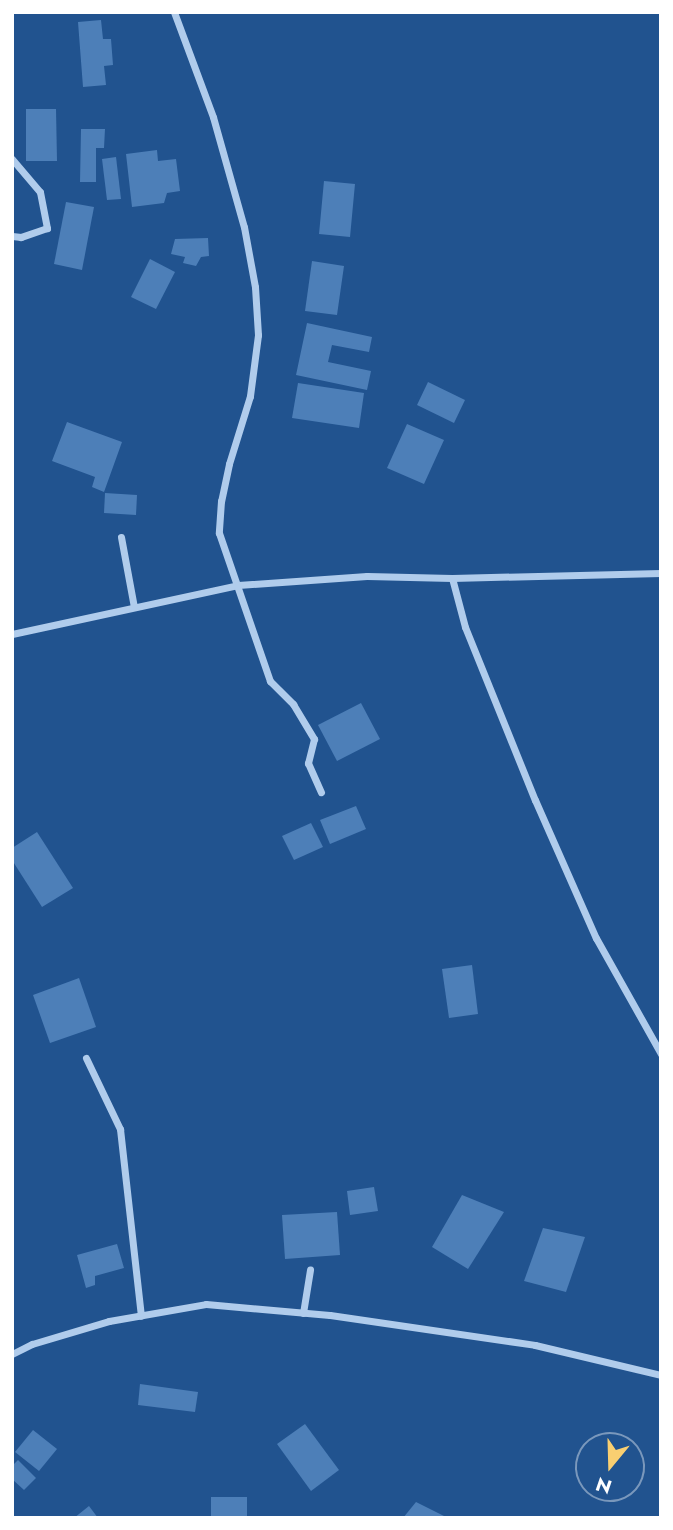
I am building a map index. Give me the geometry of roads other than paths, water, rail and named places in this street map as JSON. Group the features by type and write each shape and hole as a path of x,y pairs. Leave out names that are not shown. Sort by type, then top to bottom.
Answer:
{"street":[{"path":"174,12 213,117 244,227 256,287 258,335 250,396 229,464 219,533 270,681 293,704 314,739 308,764 321,792"},
{"path":"12,159 40,192 47,228 21,237 12,236"},
{"path":"121,537 134,607"},
{"path":"12,634 238,585 367,576 452,578 661,573"},
{"path":"452,578 466,627 535,800 596,938 661,1054"},
{"path":"86,1058 120,1129 141,1316"},
{"path":"303,1313 310,1270"},
{"path":"12,1354 32,1344 71,1333 206,1304 303,1313 535,1345 661,1375"}]}
